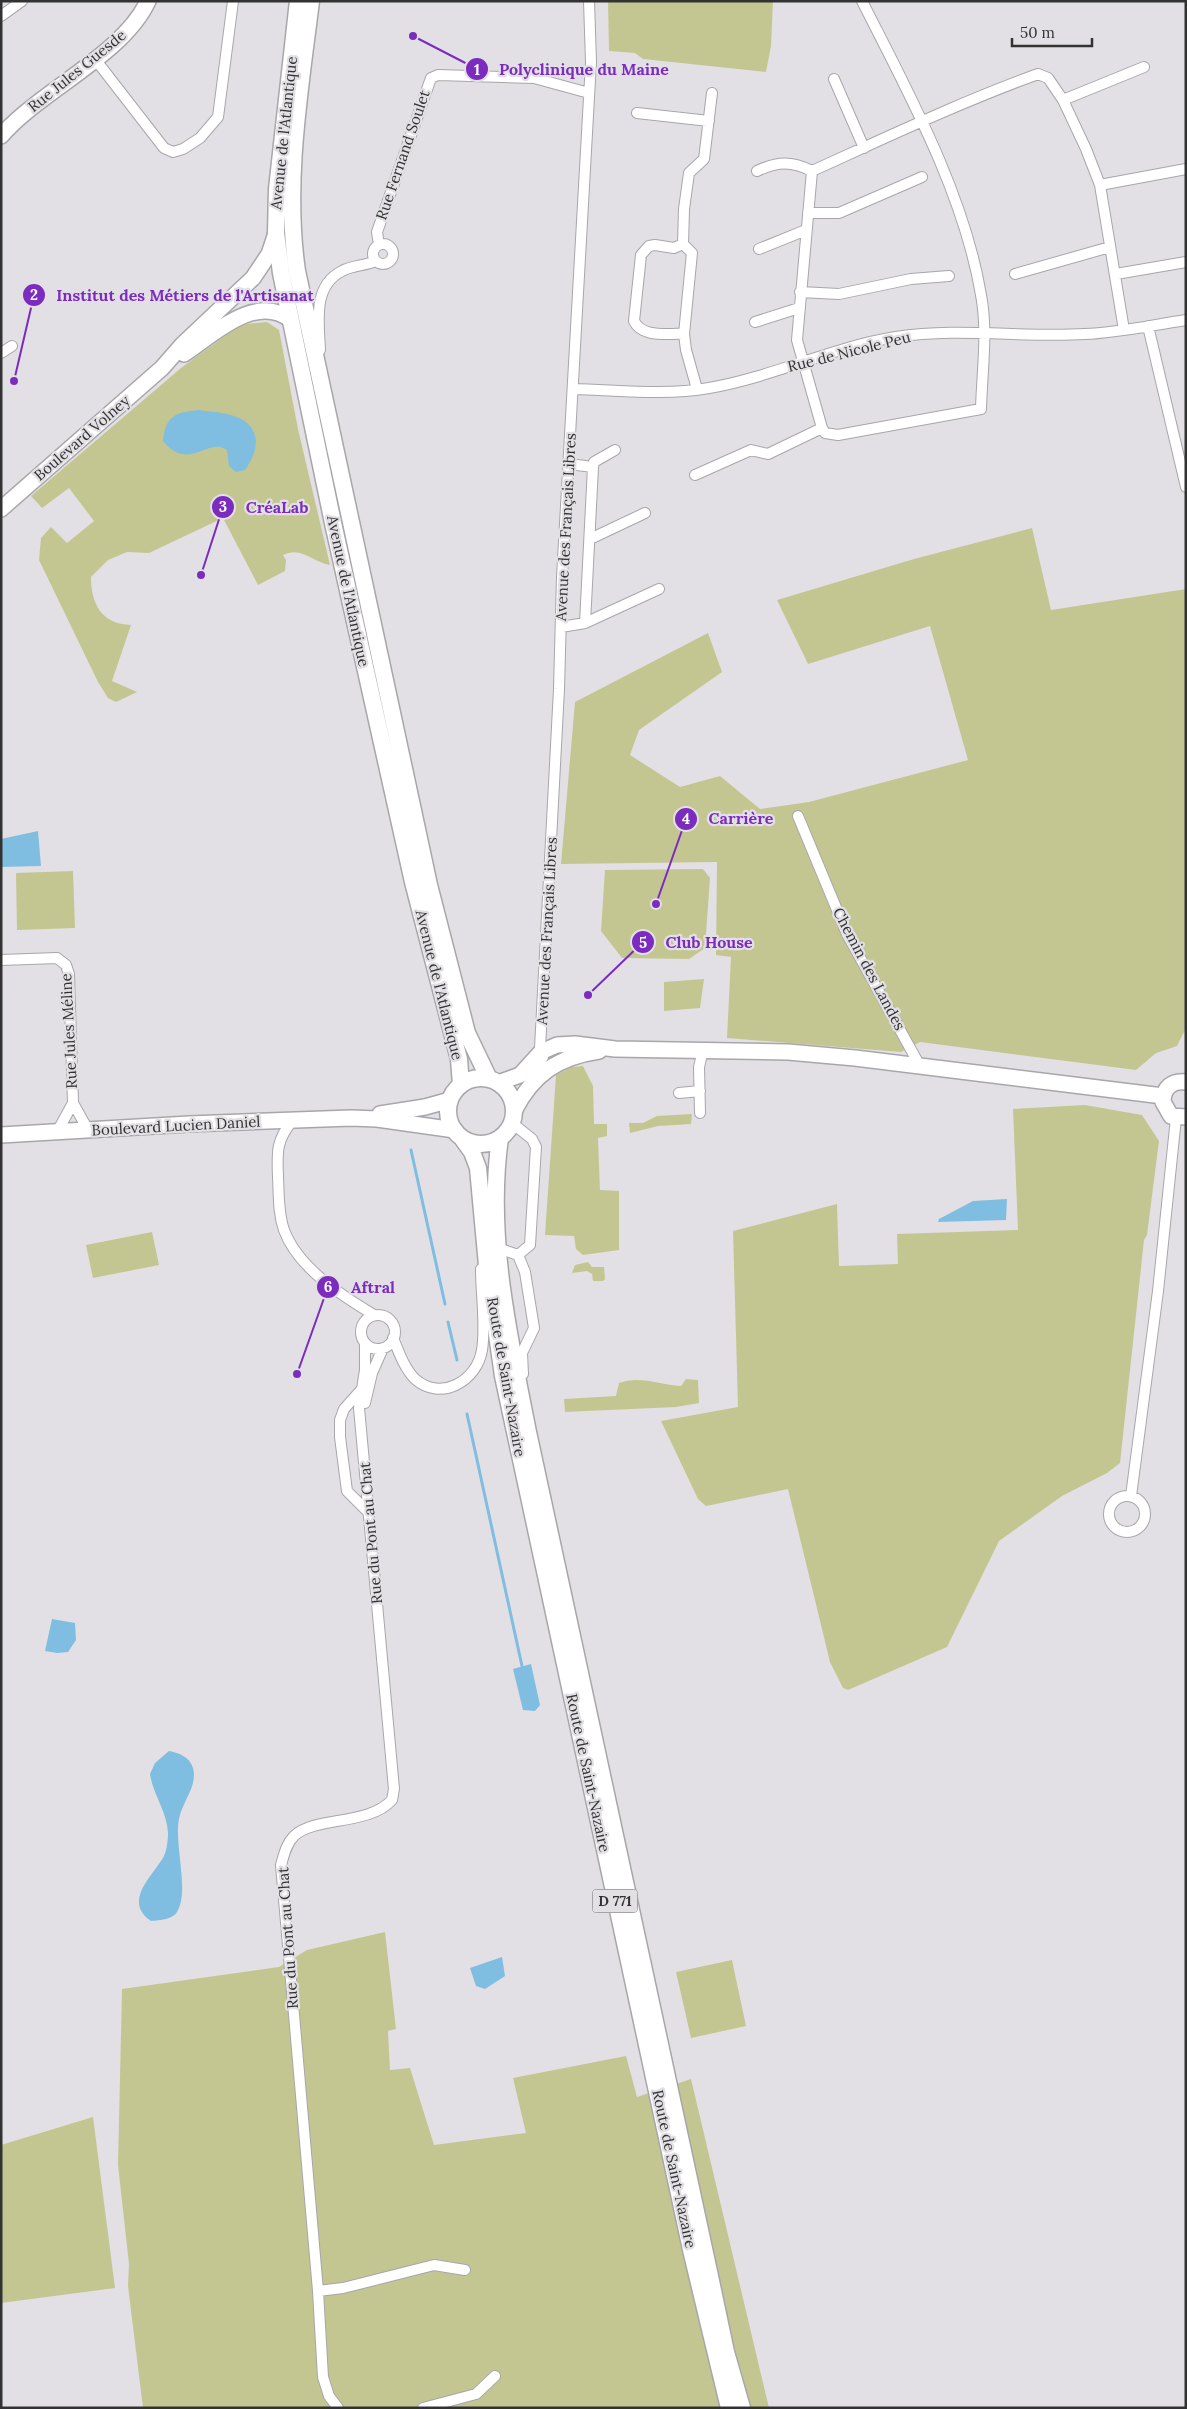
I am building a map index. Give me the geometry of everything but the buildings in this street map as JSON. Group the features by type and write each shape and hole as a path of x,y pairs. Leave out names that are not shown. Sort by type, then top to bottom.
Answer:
{"main road":[{"name":"Avenue de l'Atlantique","path":"298,1 276,190 276,233 281,273 333,523 413,882 459,1059 461,1086"},
{"name":"Avenue de l'Atlantique","path":"311,1 290,191 292,240 297,271 429,885 467,1033 494,1081"},
{"path":"479,1078 494,1081 510,1094 513,1117 500,1138 481,1144 458,1134 448,1112 450,1100 461,1086 479,1078"},
{"name":"Route de Saint-Nazaire","path":"458,1134 472,1152 478,1168 480,1208 503,1376 692,2254 729,2408"},
{"name":"Route de Saint-Nazaire","path":"500,1138 496,1168 498,1248 508,1329 528,1432 726,2352 742,2408"}],"street":[{"path":"1,16 22,1"},
{"name":"Rue Jules Guesde","path":"1,136 34,106 95,59 133,24 148,1"},
{"path":"95,59 164,148 172,152 183,149 200,138 218,117 233,1"},
{"name":"Avenue des Français Libres","path":"533,1083 534,1074 544,1057 541,1052 562,627 562,577 590,93 589,1"},
{"path":"812,171 796,340 825,433 838,435 981,408 984,332 982,296 971,247 923,122 862,1"},
{"path":"1063,100 1144,67"},
{"path":"757,171 774,163 799,165 812,171 954,107 1038,74 1048,78 1063,100 1086,149 1100,185 1124,330"},
{"name":"Rue Fernand Soulet","path":"379,244 377,232 431,78 438,75 534,78 590,93"},
{"path":"834,79 864,148"},
{"path":"697,389 686,350 684,334 692,253 683,244 684,209 690,173 704,159 712,92"},
{"path":"637,113 709,121"},
{"path":"1100,185 1186,169"},
{"path":"808,213 839,213 922,177"},
{"path":"760,249 806,230"},
{"name":"Boulevard Volney","path":"162,368 183,344 253,278 269,254 276,233"},
{"name":"Rue Fernand Soulet","path":"379,244 389,246 393,256 387,263 380,264 376,261 373,251 379,244"},
{"path":"683,244 674,248 649,246 641,255 634,321 638,329 644,332 684,334"},
{"path":"1015,274 1110,247"},
{"name":"Rue Fernand Soulet","path":"324,403 318,307 321,297 332,278 341,271 376,261"},
{"path":"1116,274 1186,262"},
{"path":"800,292 839,294 911,279 949,276"},
{"path":"755,322 799,308"},
{"name":"Boulevard Volney","path":"1,509 162,368 237,318 267,311 283,314 291,320"},
{"name":"Rue de Nicole Peu","path":"573,389 654,394 697,389 756,378 802,362 894,337 933,332 984,332 1032,335 1085,334 1186,320"},
{"path":"1148,326 1186,487"},
{"path":"1,353 12,346"},
{"path":"695,475 751,450 768,454 822,428"},
{"path":"585,623 594,462 615,450"},
{"path":"569,464 593,468"},
{"path":"590,539 645,513"},
{"path":"562,627 585,623 659,589"},
{"name":"Chemin des Landes","path":"798,816 847,934 920,1066"},
{"name":"Rue Jules Méline","path":"1,960 57,958 66,965 69,974 73,1102 88,1130"},
{"path":"494,1081 520,1075 541,1052 557,1045 575,1044 615,1049 788,1052 1163,1096"},
{"path":"518,1255 530,1245 536,1148 532,1139 513,1117 520,1099 533,1083 556,1063 570,1057 615,1049"},
{"path":"700,1113 699,1067 703,1050"},
{"path":"1131,1496 1181,1118 1164,1107 1163,1096 1172,1083 1186,1082"},
{"path":"679,1093 700,1091"},
{"name":"Boulevard Lucien Daniel","path":"351,1118 425,1107 450,1100"},
{"path":"57,1132 73,1102"},
{"name":"Boulevard Lucien Daniel","path":"1,1135 351,1118 386,1120 458,1134"},
{"path":"293,1120 278,1143 280,1212 289,1242 312,1269 374,1315 387,1318 392,1323 393,1338 407,1367 415,1378 436,1389 449,1388 462,1382 474,1370 482,1352 480,1208"},
{"path":"498,1248 518,1255 525,1272 534,1328 522,1353 528,1432"},
{"path":"374,1315 363,1323 361,1336 369,1347 383,1348"},
{"path":"361,1418 372,1372 383,1348 393,1338"},
{"path":"361,1418 359,1408 365,1370 365,1343"},
{"path":"361,1390 344,1409 340,1420 340,1437 347,1491 369,1513"},
{"name":"Rue du Pont au Chat","path":"338,2408 329,2396 322,2377 318,2291 281,1864 286,1846 294,1836 306,1829 376,1812 392,1800 394,1789 361,1418"},
{"path":"318,2291 343,2288 434,2266 465,2270"},
{"path":"423,2408 476,2394 495,2376"}],"green space":[{"path":"608,1 773,1 771,46 766,72 643,59 635,53 609,51"},
{"path":"267,322 279,330 298,429 330,565 301,553 290,553 283,555 286,560 285,571 258,585 223,518 149,553 127,552 108,560 91,577 91,586 96,603 105,616 112,621 131,625 112,681 137,692 116,702 108,698 98,682 39,560 41,538 51,527 67,543 94,521 69,488 42,508 31,496 181,368 244,324"},
{"path":"1032,528 1051,610 1186,589 1186,1028 1177,1046 1156,1053 1136,1070 920,1042 901,1052 727,1038 731,957 716,955 717,862 561,864 575,702 708,633 722,672 639,730 630,755 680,787 720,776 760,809 809,802 968,760 930,626 808,664 777,600 914,559"},
{"path":"703,869 710,878 705,948 689,959 622,958 601,931 605,870"},
{"path":"73,871 75,928 17,930 16,873"},
{"path":"704,979 700,1008 664,1011 664,982"},
{"path":"583,1066 593,1086 594,1124 607,1124 607,1136 598,1138 600,1190 619,1191 619,1250 583,1255 576,1249 574,1236 545,1235 556,1075 572,1067"},
{"path":"1085,1105 1142,1115 1159,1141 1147,1235 1144,1240 1120,1463 1107,1473 1062,1496 999,1541 947,1647 848,1690 843,1688 830,1662 788,1489 706,1506 698,1499 661,1421 738,1407 733,1231 837,1204 839,1266 898,1264 897,1234 1018,1230 1013,1109"},
{"path":"692,1114 691,1124 658,1126 630,1133 629,1123 643,1123 657,1116"},
{"path":"152,1232 159,1265 93,1278 86,1245"},
{"path":"588,1262 592,1267 604,1267 605,1279 603,1281 593,1281 592,1274 587,1271 572,1273 575,1265"},
{"path":"686,1379 698,1380 699,1403 676,1407 565,1412 564,1399 616,1396 619,1383 642,1380 681,1386"},
{"path":"385,1932 396,2029 388,2031 390,2070 410,2068 434,2145 526,2133 513,2078 626,2056 637,2097 691,2079 769,2408 143,2408 128,2286 129,2264 118,2165 122,1989 279,1967 307,1950"},
{"path":"732,1960 746,2026 691,2038 676,1972"},
{"path":"93,2117 115,2288 1,2303 1,2145"}],"water":[{"path":"199,410 230,415 250,425 256,439 254,454 245,470 236,472 229,466 227,450 220,447 213,447 190,454 181,454 172,450 163,441 166,426 173,417 184,412"},
{"path":"38,831 41,866 1,867 1,839"},
{"path":"1007,1199 1006,1220 938,1222 939,1219 973,1201"},
{"path":"52,1619 75,1623 76,1640 68,1652 45,1651"},
{"path":"531,1664 540,1705 535,1711 523,1710 513,1669"},
{"path":"169,1751 187,1758 192,1764 194,1775 192,1788 179,1819 178,1841 182,1879 181,1901 178,1910 173,1916 151,1921 143,1913 139,1905 139,1897 142,1888 164,1856 167,1848 168,1833 165,1817 150,1774 155,1763"},
{"path":"502,1957 505,1976 485,1989 476,1986 470,1968"}],"waterway":[{"path":"411,1150 445,1304"},
{"path":"448,1322 457,1360"},
{"path":"467,1414 522,1666"}],"place":[{"name":"Polyclinique du Maine","path":"413,36"},
{"name":"Institut des Métiers de l'Artisanat","path":"14,381"},
{"name":"CréaLab","path":"201,575"},
{"name":"Carrière","path":"656,904"},
{"name":"Club House","path":"588,995"},
{"name":"Aftral","path":"297,1374"}]}
